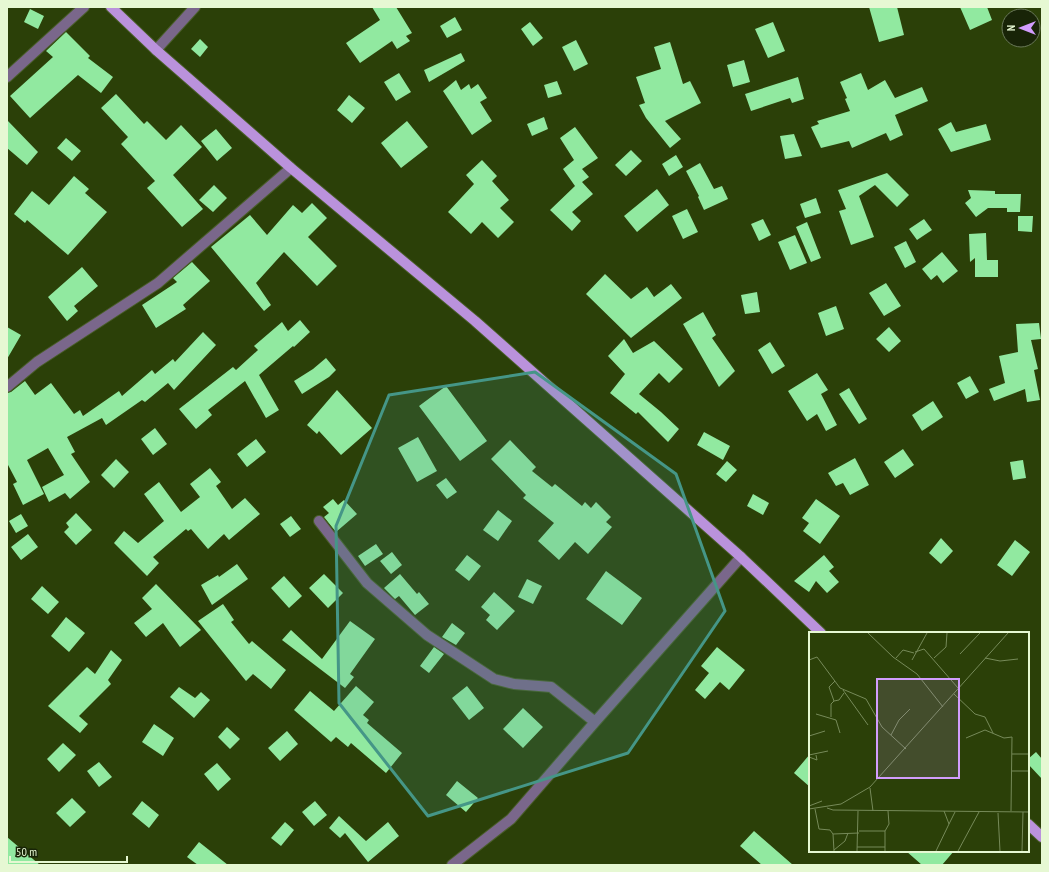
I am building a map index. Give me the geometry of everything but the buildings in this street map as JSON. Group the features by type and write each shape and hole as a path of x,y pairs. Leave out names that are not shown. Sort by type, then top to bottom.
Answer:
{"main road":[{"path":"111,7 156,50 291,168 475,321 741,557 820,632"},
{"path":"1029,825 1042,837"}],"street":[{"path":"7,77 84,7"},
{"path":"156,50 195,7"},
{"path":"7,387 36,362 158,283 291,168"},
{"path":"319,521 366,583 427,635 494,679 514,684 551,688 595,722"},
{"path":"452,865 511,819 741,557"}],"highlighted area":[{"path":"535,372 676,474 725,611 628,753 428,816 339,703 336,526 389,395"}]}
